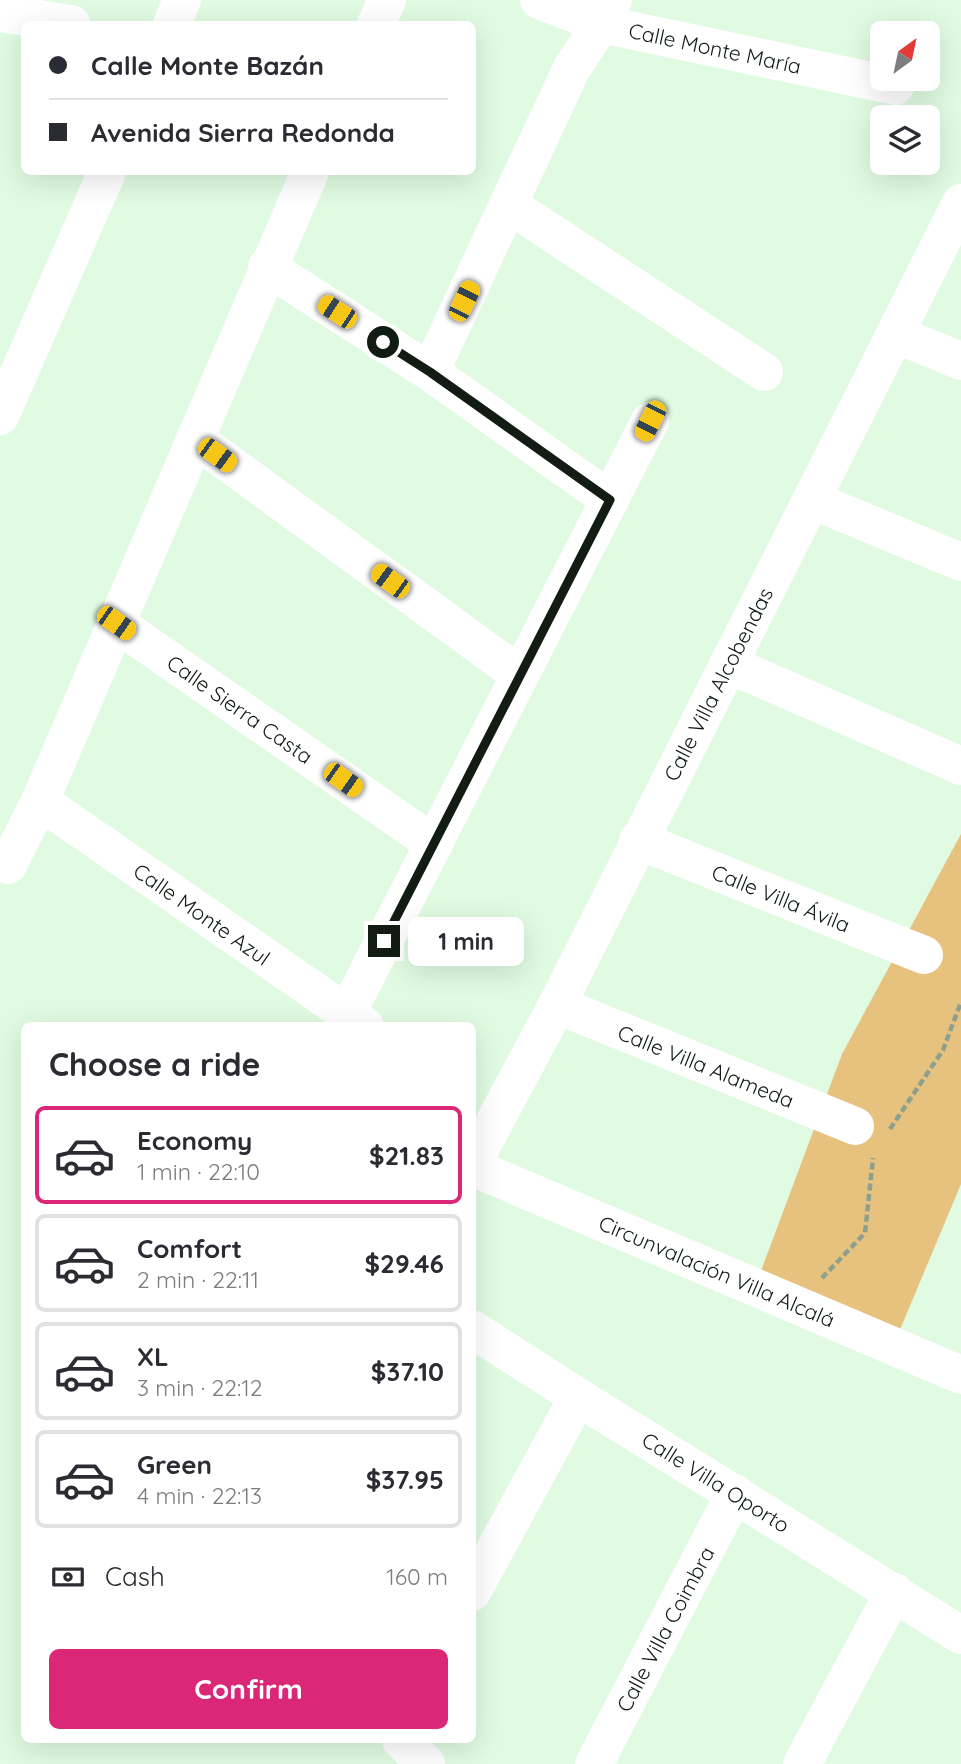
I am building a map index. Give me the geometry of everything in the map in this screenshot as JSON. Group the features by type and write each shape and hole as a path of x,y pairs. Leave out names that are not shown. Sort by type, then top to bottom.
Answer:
{"street":[{"path":"173,21 182,0"},
{"path":"377,21 387,0"},
{"path":"558,3 572,68"},
{"name":"Calle Monte María","path":"558,3 607,12 870,80"},
{"path":"430,372 572,68 607,12"},
{"path":"0,13 52,21"},
{"path":"0,416 106,175"},
{"path":"8,865 40,801 309,175"},
{"name":"Calle Villa Alcobendas","path":"476,1157 557,1005 961,203"},
{"path":"509,205 764,372"},
{"path":"267,267 430,372 610,500"},
{"path":"895,334 961,361"},
{"path":"356,1019 434,844 650,421"},
{"path":"195,439 520,675"},
{"path":"813,500 961,562"},
{"name":"Calle Sierra Casta","path":"116,623 434,844"},
{"path":"728,664 961,766"},
{"name":"Calle Monte Azul","path":"40,801 356,1019"},
{"name":"Calle Villa Ávila","path":"638,840 924,955"},
{"name":"Calle Villa Alameda","path":"557,1005 872,1138"},
{"name":"Circunvalación Villa Alcalá","path":"476,1167 961,1375"},
{"name":"Calle Villa Oporto","path":"476,1332 578,1398 961,1634"},
{"path":"476,1585 578,1398"},
{"name":"Calle Villa Coimbra","path":"594,1764 735,1493"},
{"path":"802,1764 894,1592"},
{"path":"404,1743 426,1764"}],"path":[{"path":"796,1306 865,1233 872,1138 906,1102 943,1050 961,1002"}],"shaded area":[{"path":"961,834 961,1184 899,1332 761,1271 842,1054"}],"route":[{"path":"383,342 430,372 610,500 384,941"}]}
